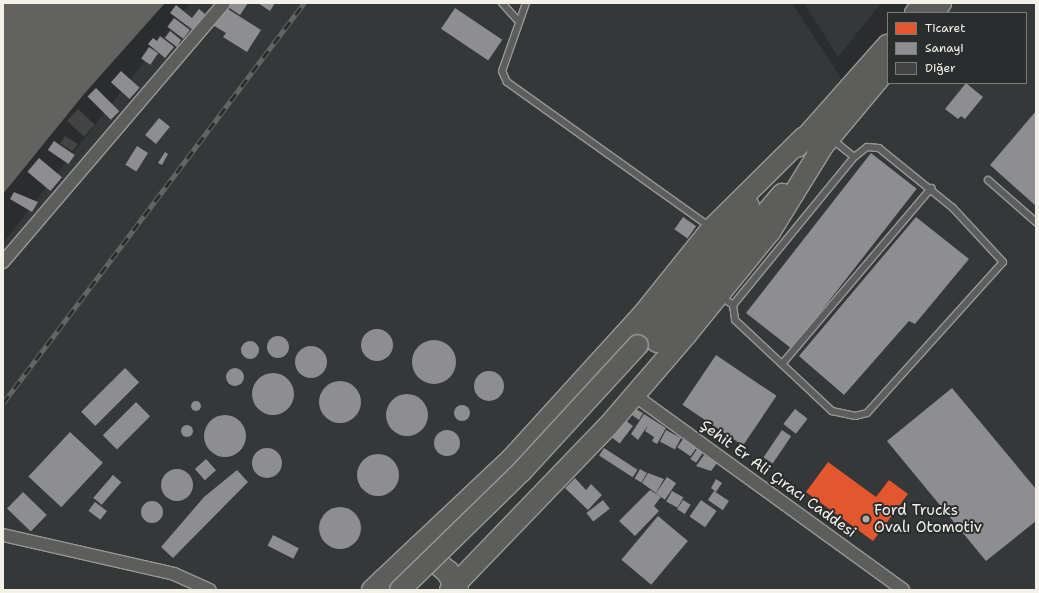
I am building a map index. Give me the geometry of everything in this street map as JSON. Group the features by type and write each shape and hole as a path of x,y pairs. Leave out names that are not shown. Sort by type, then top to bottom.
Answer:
{"highway":[{"path":"916,12 924,3"},
{"path":"934,12 941,3"},
{"path":"385,588 419,547 511,460 643,314 712,228 804,137 887,45"},
{"path":"385,588 522,471 642,350 828,140 887,69"},
{"path":"420,590 589,419 804,137"},
{"path":"419,547 448,572 454,589 634,395 726,300 828,140"}],"street":[{"path":"3,262 224,3"},
{"name":"Şehit Er Ali Çıracı Caddesi","path":"634,395 903,590"},
{"path":"3,535 174,574 210,590"}],"lane":[{"path":"502,3 519,22"},
{"path":"526,3 502,71 507,82 712,228"},
{"path":"828,140 854,157"},
{"path":"867,147 879,148 931,188 1003,262 867,412 848,416 832,411 735,320 726,300 854,157 867,147"},
{"path":"988,180 1036,222"},
{"path":"782,364 931,188"}],"shaded area":[{"path":"3,3 165,3 84,94 3,194"},
{"path":"190,3 792,3 844,83 887,32 887,84 1027,84 1027,12 904,12 912,3 1036,3 1036,590 3,590 3,243"},
{"path":"804,3 881,3 838,57"}],"building: Ticaret":[{"name":"Ford Trucks Ovalı Otomotiv","path":"828,462 876,497 889,480 908,494 873,541 806,492"}],"building: Sanayi":[{"path":"231,3 248,3 240,15 228,7"},
{"path":"258,3 275,3 270,11"},
{"path":"176,5 192,18 199,9 205,14 193,30 170,13"},
{"path":"223,6 261,30 247,52 223,37 226,33 211,24"},
{"path":"455,8 502,40 488,61 441,29"},
{"path":"174,18 190,30 183,39 167,27"},
{"path":"170,31 181,40 177,47 165,38"},
{"path":"160,36 174,47 165,58 148,44 153,38 157,41"},
{"path":"149,47 158,53 150,65 141,59"},
{"path":"121,71 140,88 130,99 111,82"},
{"path":"965,84 983,97 965,119 961,116 958,119 945,109"},
{"path":"96,88 119,111 111,120 88,96"},
{"path":"1036,111 1036,206 990,165"},
{"path":"159,118 170,127 156,144 145,135"},
{"path":"54,141 75,155 69,164 48,150"},
{"path":"137,146 148,153 136,172 125,165"},
{"path":"165,152 168,154 162,165 158,163"},
{"path":"871,153 917,189 792,349 746,313"},
{"path":"39,158 62,177 50,191 27,172"},
{"path":"14,192 38,202 32,212 10,199"},
{"path":"683,217 696,226 688,238 674,229"},
{"path":"916,217 969,259 915,324 909,321 844,395 799,356"},
{"path":"377,329 388,334 393,345 388,356 377,361 366,356 361,345 366,334"},
{"path":"278,336 286,339 289,347 286,355 278,358 270,355 267,347 270,339"},
{"path":"434,340 446,344 452,350 456,362 452,374 446,380 434,384 422,380 416,374 412,362 416,350 422,344"},
{"path":"250,341 256,344 259,350 256,356 250,359 244,356 241,350 244,344"},
{"path":"311,346 317,347 324,353 327,362 326,368 320,375 311,378 305,377 298,371 295,362 296,356 302,349"},
{"path":"716,355 777,396 743,446 682,405"},
{"path":"125,368 139,382 95,426 81,412"},
{"path":"235,368 242,370 244,377 242,384 235,386 228,384 226,377 228,370"},
{"path":"489,371 495,372 503,380 503,392 495,400 489,401 483,400 475,392 474,386 475,380 483,372"},
{"path":"269,373 277,373 285,376 291,382 294,394 291,406 285,412 277,415 269,415 261,412 255,406 252,398 252,390 255,382 261,376"},
{"path":"336,381 344,381 352,384 358,390 361,402 358,414 352,420 344,423 336,423 328,420 322,414 319,406 319,398 322,390 328,384"},
{"path":"952,388 1036,489 1036,521 986,561 887,441"},
{"path":"403,394 411,394 419,397 425,403 428,415 425,427 419,433 411,436 403,436 395,433 389,427 386,419 386,411 389,403 395,397"},
{"path":"196,401 201,406 196,411 191,406"},
{"path":"136,402 150,416 117,449 103,435"},
{"path":"459,405 465,405 470,410 468,419 465,421 459,421 454,416 454,410"},
{"path":"632,407 643,413 639,420 629,413"},
{"path":"795,409 808,419 796,434 783,424"},
{"path":"644,414 666,428 657,444 652,441 654,437 645,431 648,425 638,440 631,434"},
{"path":"221,415 229,415 237,418 243,424 246,436 243,448 237,454 229,457 221,457 213,454 207,448 204,440 204,432 207,424 213,418"},
{"path":"621,417 633,426 620,444 608,435"},
{"path":"185,425 189,425 193,431 189,437 185,437 181,433 181,429"},
{"path":"447,430 456,434 460,443 456,452 447,456 438,452 434,443 438,434"},
{"path":"666,430 681,438 675,449 660,441"},
{"path":"782,430 791,436 773,464 764,457"},
{"path":"70,432 103,463 61,507 28,477"},
{"path":"683,439 696,448 690,456 677,447"},
{"path":"267,448 278,452 282,463 278,474 267,478 256,474 252,463 256,452"},
{"path":"604,448 638,470 633,477 599,456"},
{"path":"697,449 703,453 696,463 690,459"},
{"path":"374,454 382,454 393,460 399,471 399,479 393,490 382,496 374,496 363,490 357,479 357,471 363,460"},
{"path":"704,455 717,463 711,471 696,466"},
{"path":"206,459 216,470 205,480 195,469"},
{"path":"174,469 180,469 190,476 193,485 192,491 186,498 180,501 174,501 164,494 161,488 161,482 168,472"},
{"path":"640,469 647,473 641,483 634,479"},
{"path":"237,470 248,482 173,558 161,547 204,497"},
{"path":"648,473 664,479 656,493 642,483"},
{"path":"113,475 121,482 102,505 93,498"},
{"path":"667,477 676,483 665,500 656,494"},
{"path":"575,478 586,490 591,484 602,495 588,510 565,488"},
{"path":"716,479 722,483 716,492 711,488"},
{"path":"650,490 661,497 654,506 659,511 635,536 619,521"},
{"path":"672,491 683,497 678,508 666,501"},
{"path":"714,491 729,501 723,510 708,500"},
{"path":"23,492 47,515 31,531 7,509"},
{"path":"603,500 610,509 593,522 586,513"},
{"path":"683,500 691,505 685,514 677,509"},
{"path":"701,500 717,511 705,527 690,516"},
{"path":"152,501 160,504 163,512 160,520 152,523 144,520 141,512 144,504"},
{"path":"95,502 107,511 100,520 88,511"},
{"path":"340,507 355,513 361,528 355,543 340,549 325,543 319,528 325,513"},
{"path":"658,516 688,541 651,585 621,560"},
{"path":"273,535 299,548 293,559 268,546"}],"building: Diğer":[{"path":"78,109 95,125 84,136 67,121"},
{"path":"65,136 78,144 73,152 60,144"}],"railway":[{"path":"3,403 304,3"}],"place":[{"name":"Ford Trucks Ovalı Otomotiv","path":"866,519"}]}
